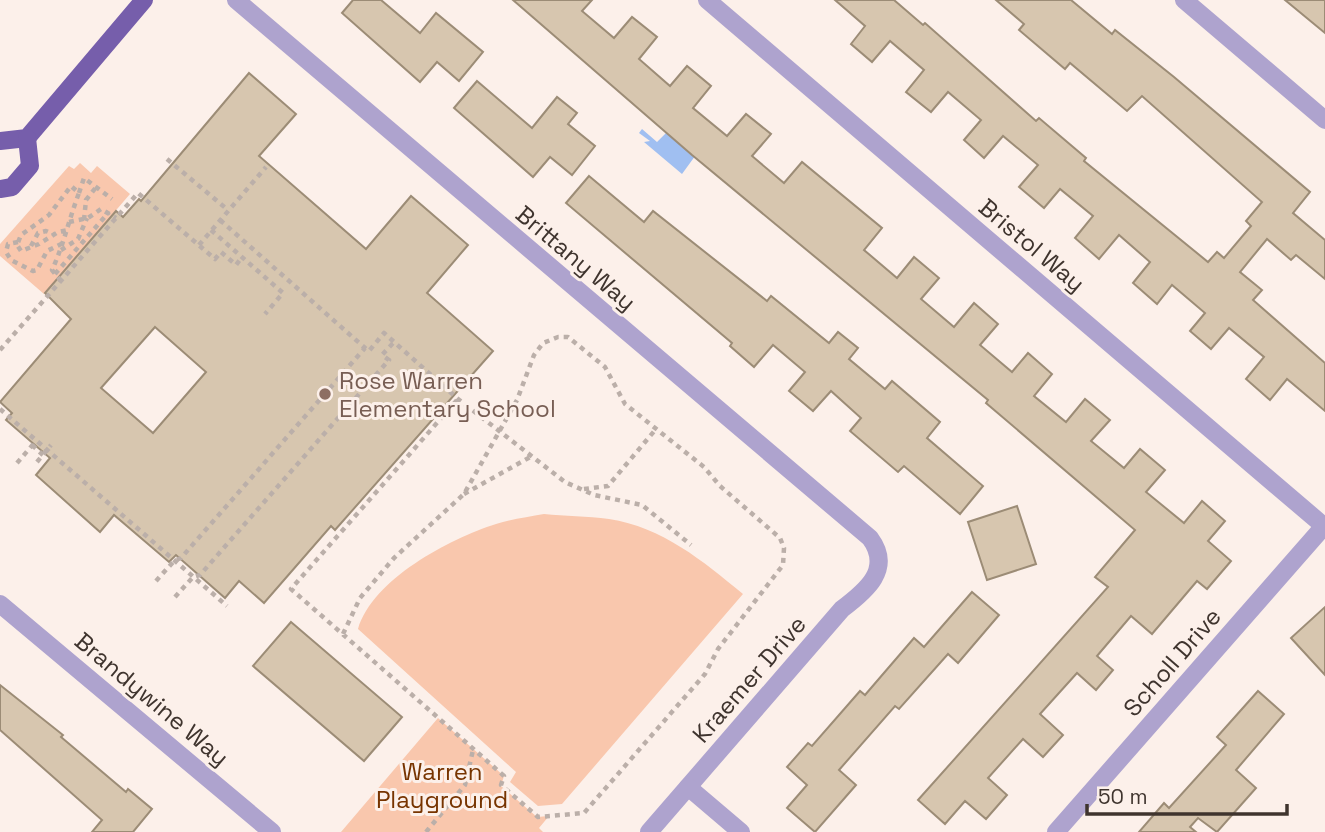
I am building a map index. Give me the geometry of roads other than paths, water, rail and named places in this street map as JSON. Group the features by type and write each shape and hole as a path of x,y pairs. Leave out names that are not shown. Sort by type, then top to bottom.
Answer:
{"main road":[{"path":"0,141 27,138 144,0"},
{"path":"0,188 12,187 30,166 27,138"}],"street":[{"name":"Brittany Way","path":"236,0 838,514 870,538 880,557"},
{"name":"Bristol Way","path":"707,0 1325,526"},
{"path":"1184,0 1325,120"},
{"name":"Scholl Drive","path":"1056,832 1325,526"},
{"name":"Kraemer Drive","path":"649,832 842,609 870,587 878,573 880,557"},
{"name":"Brandywine Way","path":"0,604 271,832"},
{"path":"688,787 741,832"}],"water":[{"path":"642,129 657,142 666,133 692,155 714,130 682,174 644,142 650,141 639,133"}],"place":[{"name":"Rose Warren Elementary School","path":"325,394"}],"park label":[{"name":"Warren Playground","path":"442,785"}]}
